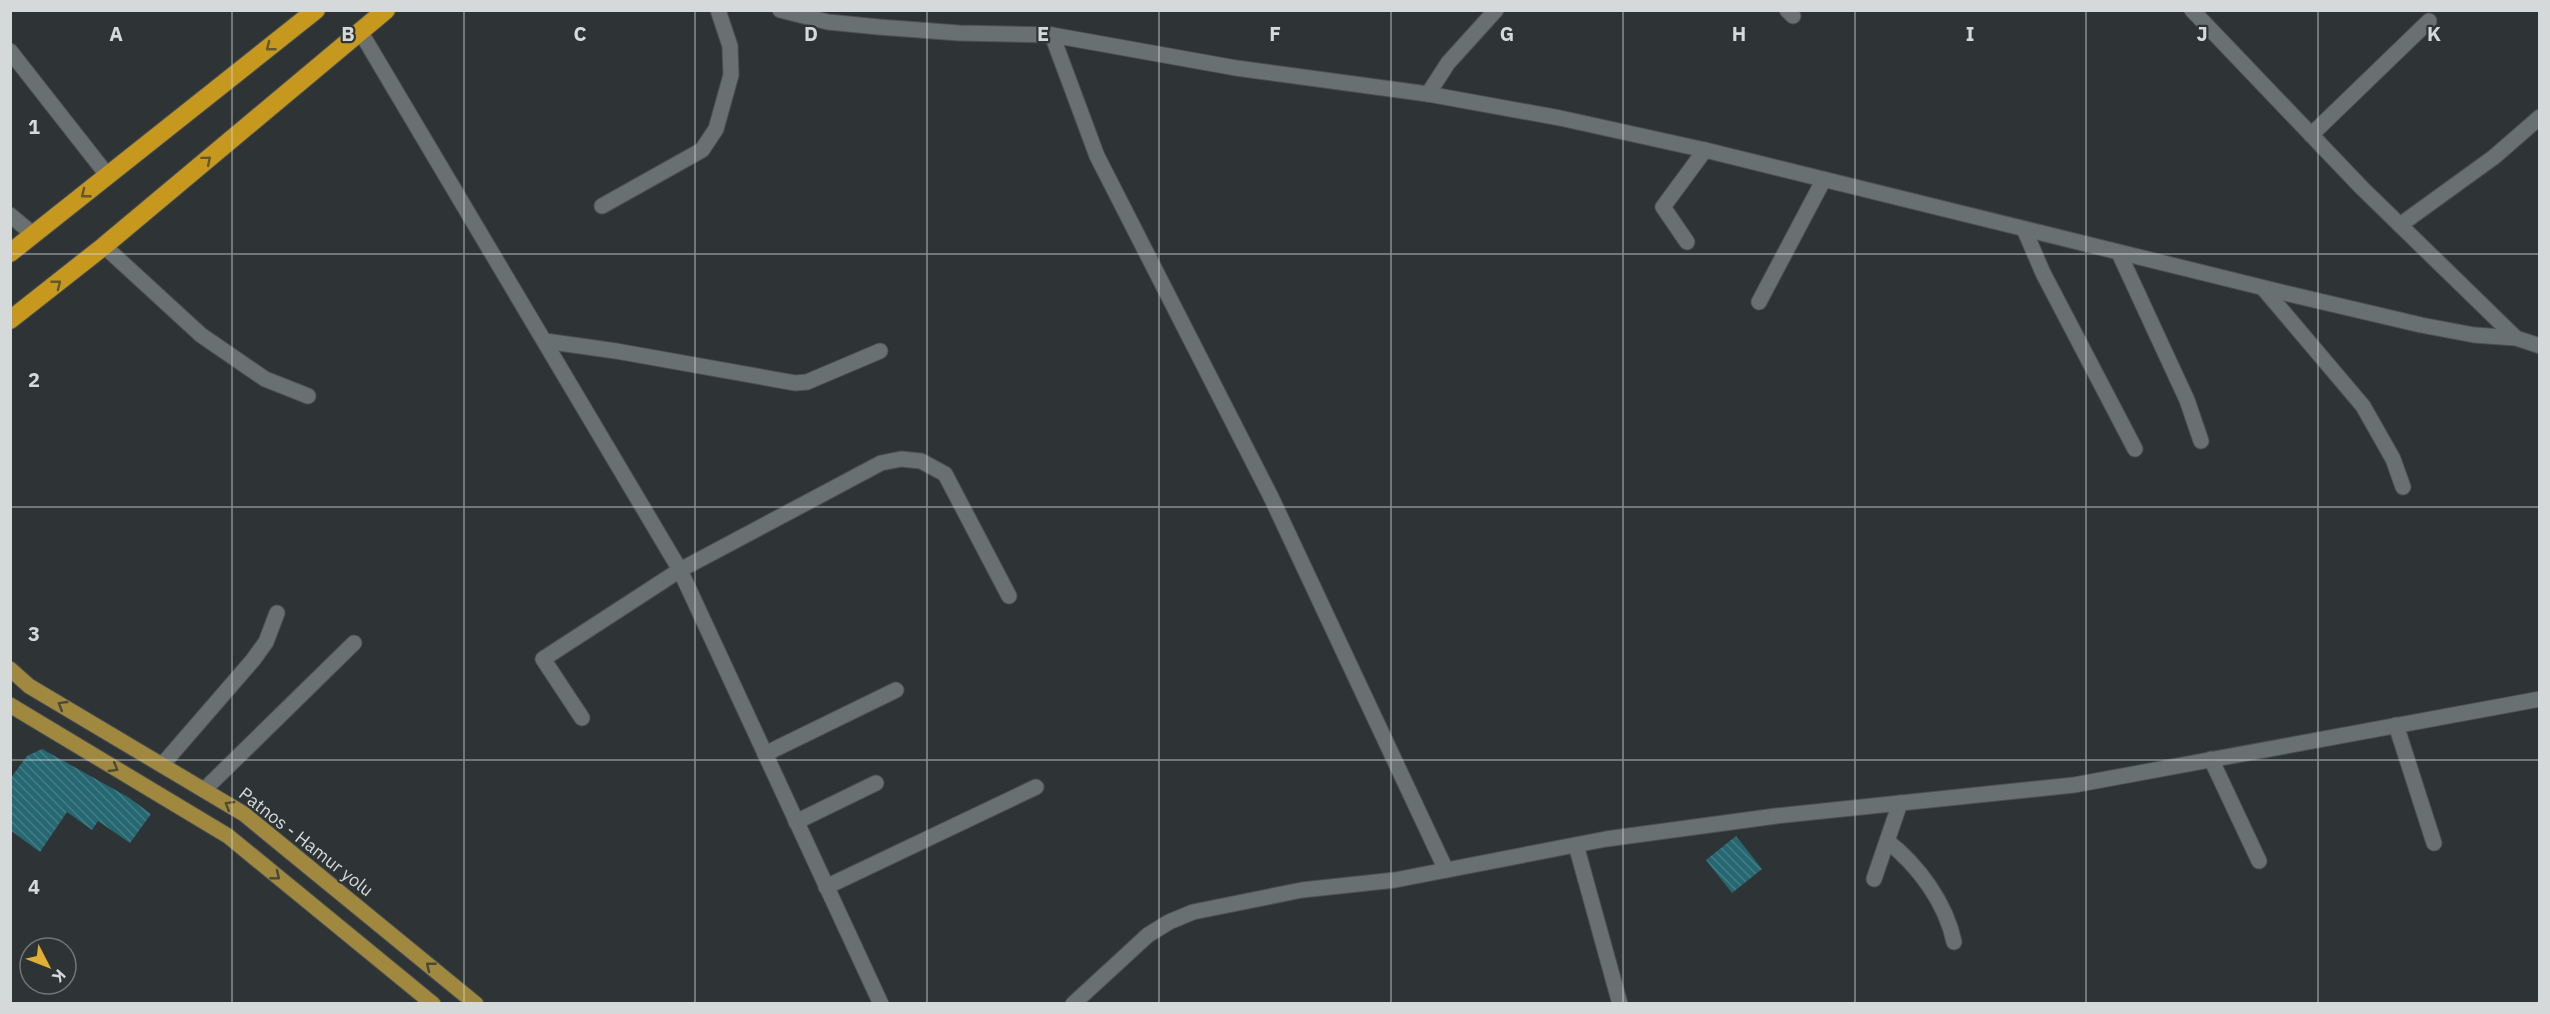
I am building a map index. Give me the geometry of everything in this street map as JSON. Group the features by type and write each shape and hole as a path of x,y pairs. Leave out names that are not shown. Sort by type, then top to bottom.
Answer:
{"highway":[{"path":"10,253 316,10"},
{"path":"10,320 104,246 386,10"}],"main road":[{"name":"Patnos - Hamur yolu","path":"10,669 29,686 244,814 476,1004"},
{"path":"10,705 228,836 433,1004"}],"street":[{"path":"602,206 702,150 716,129 731,75 730,46 718,10"},
{"path":"780,10 828,22 879,27 959,33 1052,35 1236,68 1428,94 1560,118 1705,150 1823,181 2421,325 2474,335 2516,338 2540,346"},
{"path":"1428,94 1448,63 1496,10"},
{"path":"2192,10 2311,135 2516,338"},
{"path":"2311,135 2429,21"},
{"path":"360,31 680,570 881,1004"},
{"path":"1052,35 1097,156 1271,497 1446,870"},
{"path":"10,51 108,176"},
{"path":"2400,225 2494,157 2540,117"},
{"path":"1687,242 1663,207 1705,150"},
{"path":"1759,302 1823,181"},
{"path":"10,215 34,235"},
{"path":"2024,230 2043,273 2135,449"},
{"path":"104,246 201,336 265,379 308,396"},
{"path":"2119,253 2187,400 2201,441"},
{"path":"2264,288 2363,406 2389,451 2403,487"},
{"path":"545,341 616,351 795,383 807,382 880,351"},
{"path":"582,718 543,659 680,570 881,463 901,459 921,462 945,474 1009,596"},
{"path":"162,765 254,660 266,642 277,613"},
{"path":"204,790 354,643"},
{"path":"765,754 896,690"},
{"path":"1073,1004 1148,935 1169,922 1193,912 1302,890 1395,880 1576,845 1776,816 2074,785 2540,699"},
{"path":"2396,725 2434,843"},
{"path":"2211,759 2259,861"},
{"path":"796,822 876,783"},
{"path":"826,887 1036,787"},
{"path":"1874,879 1900,803"},
{"path":"1887,841 1904,854 1929,888 1945,915 1954,942"},
{"path":"1576,845 1620,1004"}],"building":[{"path":"42,749 128,797 151,814 130,843 98,821 92,830 67,812 40,852 10,830 10,779 27,756"},
{"path":"1736,836 1762,869 1732,893 1706,860"}]}
